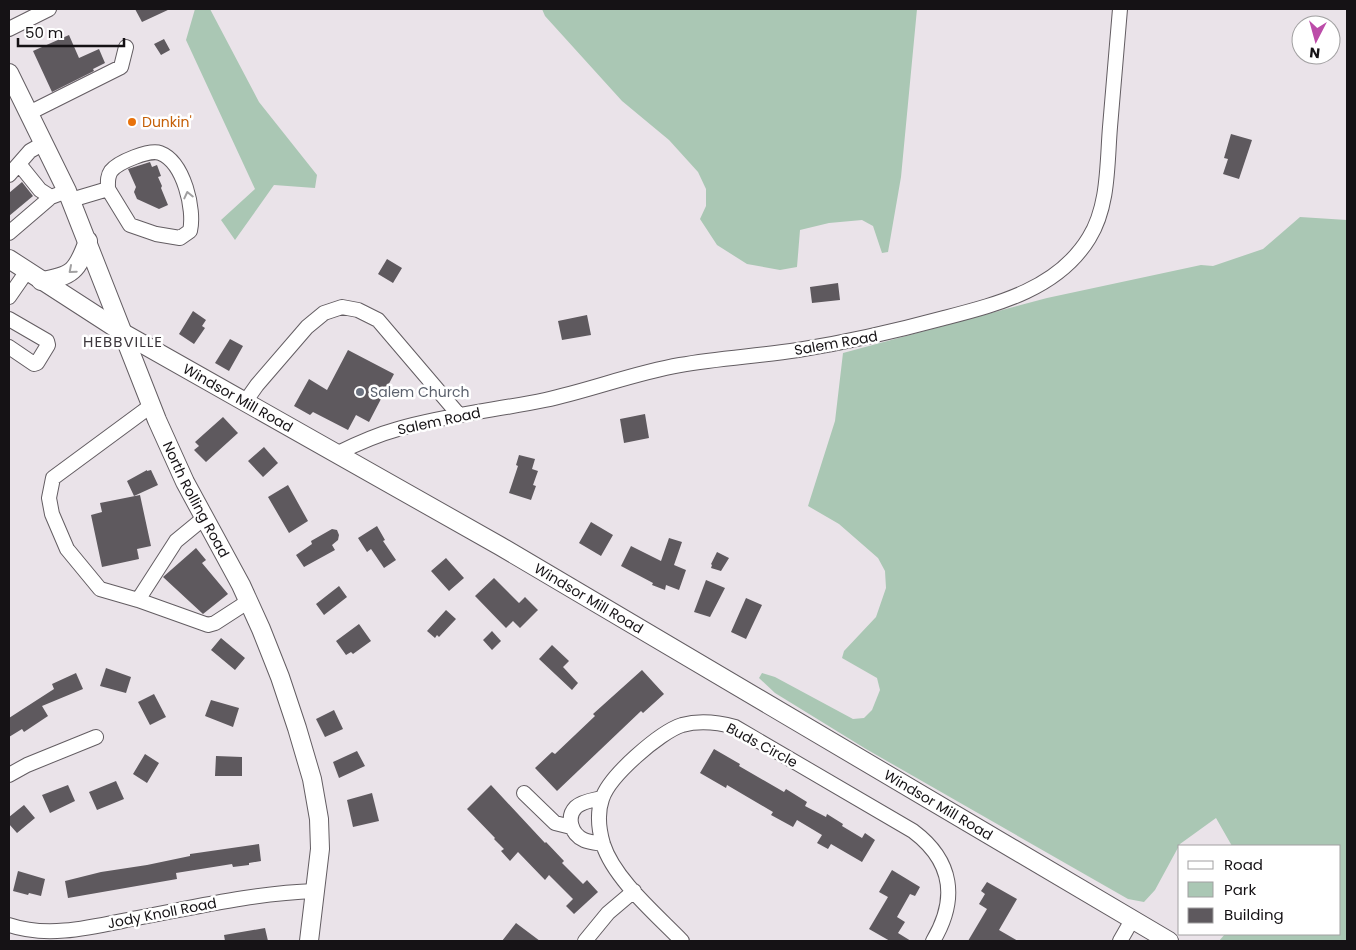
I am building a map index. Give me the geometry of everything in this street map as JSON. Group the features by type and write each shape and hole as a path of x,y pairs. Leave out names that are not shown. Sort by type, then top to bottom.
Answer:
{"main road":[{"name":"North Rolling Road","path":"9,73 69,195 152,405 185,482 248,601 280,677 298,728 312,779 319,819 320,849 309,941"},
{"path":"34,276 60,278 72,272 80,261 88,242"},
{"name":"Windsor Mill Road","path":"9,259 125,334 500,546 1169,941"}],"street":[{"path":"9,29 49,9"},
{"name":"Salem Road","path":"336,454 368,439 397,429 549,399 651,370 795,350 885,334 976,310 1023,294 1047,281 1065,267 1090,238 1098,216 1105,182 1120,9"},
{"path":"29,113 120,67 126,47"},
{"path":"9,175 30,151 44,143"},
{"path":"150,152 161,153 173,163 185,185 192,221 190,231 180,238 156,234 130,225 108,189 108,177 113,168 134,157 150,152"},
{"path":"19,164 40,190 51,198"},
{"path":"9,233 51,198 108,189"},
{"path":"9,297 34,276"},
{"path":"245,402 257,385 307,327 324,314 342,307 358,310 378,320 459,416"},
{"path":"9,319 47,341 48,345 37,363 34,364 9,347"},
{"path":"152,405 53,478 49,498 52,514 68,549 100,589 138,600 208,625 215,623 248,601"},
{"path":"138,600 176,541 204,518"},
{"name":"Buds Circle","path":"682,941 634,891 609,859 603,844 599,815 602,798 618,774 656,739 682,725 699,722 717,722 735,727 913,831 926,841 936,852 942,863 949,895 948,910 944,922 933,941"},
{"path":"9,775 27,765 96,737"},
{"path":"524,793 555,823 571,827"},
{"path":"602,798 584,802 576,807 571,817 571,827 584,840 603,844"},
{"name":"Jody Knoll Road","path":"9,925 39,930 62,930 88,927 264,894 315,891"},
{"path":"585,941 608,913 634,891"},
{"path":"1120,941 1132,920"}],"green space":[{"path":"195,9 210,9 259,102 317,175 315,188 274,185 235,240 221,220 255,189 186,40"},
{"path":"542,9 917,9 901,177 888,252 882,253 873,226 862,220 829,223 800,230 797,267 780,270 747,264 717,245 700,219 706,206 706,189 698,172 669,140 622,101 545,16"},
{"path":"1300,217 1347,220 1347,941 1219,941 1224,935 1341,935 1341,845 1231,845 1216,818 1178,845 1155,890 1144,902 1128,899 866,749 775,693 759,678 762,673 775,677 853,719 864,718 872,710 880,690 877,678 842,658 844,651 876,617 886,588 885,571 878,558 839,524 808,506 835,421 843,353 1047,298 1201,265 1213,266 1263,249"}],"building":[{"path":"135,9 170,9 142,22"},
{"path":"69,35 79,58 99,49 105,63 93,69 94,71 52,92 33,51"},
{"path":"164,39 170,50 161,55 154,44"},
{"path":"1231,134 1252,140 1239,179 1223,174 1228,159 1224,158"},
{"path":"150,162 152,167 157,165 161,176 158,177 161,188 168,205 159,209 137,199 134,192 136,187 128,169"},
{"path":"22,182 33,196 9,216 9,193"},
{"path":"387,259 402,268 393,283 378,274"},
{"path":"838,283 840,300 812,303 810,287"},
{"path":"193,311 206,320 202,326 205,328 194,344 179,334"},
{"path":"587,315 591,335 562,340 558,321"},
{"path":"230,339 243,346 229,371 215,363"},
{"name":"Salem Church","path":"348,350 394,374 369,422 356,415 348,430 313,412 310,415 294,406 309,379 327,390"},
{"path":"645,414 649,438 624,443 620,419"},
{"path":"223,417 238,433 206,462 194,450 199,446 195,442"},
{"path":"264,447 278,463 263,477 248,461"},
{"path":"519,455 535,459 532,469 538,471 533,485 536,486 531,500 509,493 518,466 516,465"},
{"path":"147,470 151,470 158,485 134,496 127,481"},
{"path":"288,485 308,521 289,533 268,497"},
{"path":"140,495 151,546 137,549 139,559 102,567 91,515 102,512 100,503"},
{"path":"591,522 613,535 601,556 579,543"},
{"path":"377,526 385,540 383,541 396,560 384,568 371,549 367,552 358,538"},
{"path":"332,529 337,530 339,535 338,540 332,545 335,550 304,567 296,555 312,544 311,541"},
{"path":"669,538 682,542 674,565 686,570 679,590 666,585 665,590 652,585 653,583 621,566 631,546 661,561"},
{"path":"196,548 206,560 202,563 228,594 203,614 163,577"},
{"path":"717,552 729,558 721,571 711,568"},
{"path":"446,558 464,578 449,591 431,571"},
{"path":"494,578 519,603 525,597 538,610 520,628 513,621 506,628 475,596"},
{"path":"706,580 725,588 710,617 694,612"},
{"path":"339,586 347,597 324,615 316,604"},
{"path":"746,598 762,605 746,639 731,632"},
{"path":"446,610 456,619 439,637 437,635 435,638 427,631"},
{"path":"359,624 371,641 353,654 351,652 346,655 336,641"},
{"path":"492,631 501,641 492,650 483,640"},
{"path":"221,638 245,658 235,670 211,650"},
{"path":"552,645 569,661 563,667 578,683 572,690 539,659"},
{"path":"106,668 131,677 126,693 100,686"},
{"path":"642,670 664,694 643,713 641,711 557,791 535,768 552,752 555,754 595,716 593,714"},
{"path":"76,673 83,689 42,706 48,716 24,732 22,729 9,737 9,718 54,689 52,684"},
{"path":"154,694 166,717 150,725 138,702"},
{"path":"211,700 239,708 233,727 205,716"},
{"path":"334,710 343,729 325,737 316,719"},
{"path":"714,749 784,792 786,789 807,802 805,806 826,817 827,814 862,838 865,833 875,840 862,862 831,844 828,849 817,843 822,835 797,820 793,827 771,815 773,812 727,785 726,788 700,773"},
{"path":"357,751 365,766 339,778 333,762"},
{"path":"145,754 159,763 147,783 133,774"},
{"path":"216,756 242,757 242,776 215,776"},
{"path":"116,781 124,799 97,810 89,792"},
{"path":"68,785 75,801 50,813 42,795"},
{"path":"491,785 564,861 562,863 583,884 587,880 598,892 574,914 566,906 573,899 549,875 545,880 518,852 510,861 501,851 504,849 495,838 467,809"},
{"path":"372,793 379,821 353,827 347,800"},
{"path":"24,805 35,818 17,833 9,824 9,817"},
{"path":"259,844 261,861 249,863 249,865 233,867 232,864 176,873 177,879 68,898 65,881 101,872 190,856 190,854"},
{"path":"892,870 920,887 915,896 910,894 897,917 905,922 898,933 911,941 890,941 869,929 888,897 879,892"},
{"path":"18,871 45,879 41,896 13,891"},
{"path":"987,882 1017,899 999,930 1018,941 968,941 987,909 979,904 985,894 981,891"},
{"path":"516,923 540,941 502,941"},
{"path":"265,928 268,941 225,941 224,935"}],"place":[{"name":"Dunkin'","path":"132,122"},
{"name":"Salem Church","path":"360,392"}],"district":[{"name":"HEBBVILLE","path":"123,341"}]}
